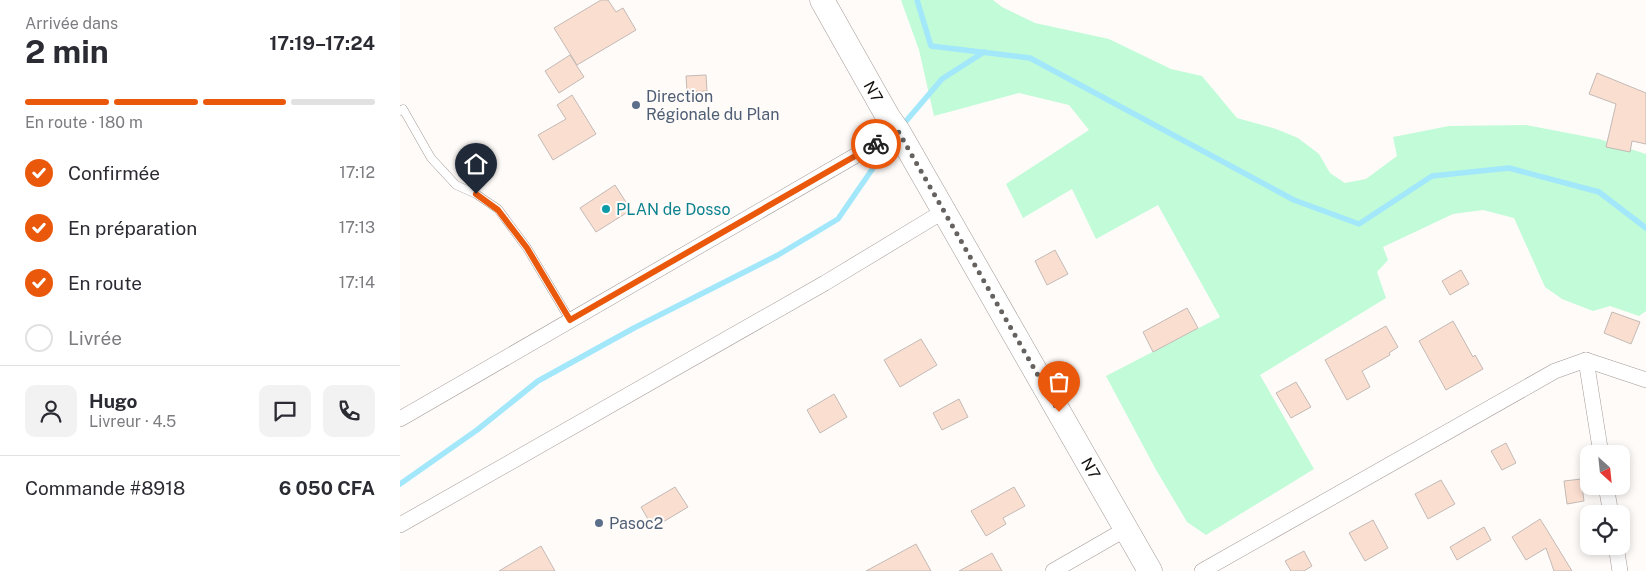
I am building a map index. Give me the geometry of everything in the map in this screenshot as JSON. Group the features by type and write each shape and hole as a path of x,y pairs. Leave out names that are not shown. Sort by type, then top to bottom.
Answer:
{"main road":[{"name":"N7","path":"822,0 1150,571"}],"street":[{"path":"400,418 898,131"},
{"path":"400,525 816,288 944,211"},
{"path":"1586,360 1600,445"},
{"path":"1202,571 1555,371 1586,360 1646,380"},
{"path":"1053,571 1126,529"},
{"path":"1617,555 1620,571"}],"lane":[{"path":"400,111 403,109 431,158 456,185 476,194 498,210 527,248 570,320"}],"green space":[{"path":"901,0 993,0 1002,7 1035,23 1109,39 1171,69 1202,76 1237,118 1276,129 1298,138 1319,154 1330,173 1345,183 1366,179 1397,156 1393,137 1449,126 1526,125 1599,139 1646,154 1646,311 1639,316 1610,306 1593,311 1562,299 1545,287 1514,218 1483,210 1453,214 1383,247 1388,260 1377,272 1386,298 1260,375 1314,469 1206,535 1187,522 1155,468 1106,376 1220,317 1158,205 1096,239 1072,189 1023,218 1006,184 1089,130 1069,105 1019,93 934,116 919,50"}],"building":[{"path":"601,0 608,0 616,12 623,8 636,30 577,65 554,28"},
{"path":"570,55 584,77 559,93 545,71"},
{"path":"1597,73 1646,93 1646,144 1632,141 1630,152 1606,147 1616,104 1589,94"},
{"path":"706,75 707,91 687,92 686,76"},
{"path":"572,95 596,134 553,160 538,135 566,119 557,105"},
{"name":"PLAN de Dosso","path":"615,185 631,210 596,232 580,208"},
{"path":"1055,250 1068,274 1047,285 1035,261"},
{"path":"1461,270 1469,284 1450,295 1442,281"},
{"path":"1187,308 1198,328 1153,352 1143,332"},
{"path":"1612,312 1640,322 1631,344 1604,333"},
{"path":"1453,321 1473,357 1475,355 1483,369 1446,390 1419,341"},
{"path":"1386,326 1398,347 1389,353 1390,355 1362,371 1370,387 1347,400 1325,360"},
{"path":"921,339 937,365 900,387 884,360"},
{"path":"1296,382 1311,407 1291,418 1276,393"},
{"path":"834,394 847,417 820,433 807,410"},
{"path":"959,399 968,417 942,430 933,413"},
{"path":"1506,443 1516,463 1502,470 1491,451"},
{"path":"1580,479 1580,495 1583,495 1584,501 1567,504 1564,481"},
{"path":"1441,480 1455,504 1428,519 1415,494"},
{"path":"675,487 688,507 653,528 641,507"},
{"path":"1014,487 1025,506 1003,518 1006,524 986,536 971,511"},
{"path":"1540,519 1572,571 1554,571 1546,548 1526,560 1512,537"},
{"path":"1373,520 1388,548 1365,561 1349,533"},
{"path":"1484,527 1491,540 1457,560 1450,547"},
{"path":"916,544 931,571 866,571"},
{"path":"541,546 555,571 499,571"},
{"path":"1304,551 1312,566 1304,571 1291,571 1285,561"},
{"path":"992,553 1002,571 959,571"}],"waterway":[{"path":"917,0 931,46 1030,58 1294,200 1359,224 1432,176 1509,168 1599,192 1646,228"},
{"path":"901,127 942,79 984,52"},
{"path":"400,484 477,430 538,381 634,328 778,255 838,219 893,139"}],"way so far":[{"path":"876,144 898,131 1059,412"}],"place":[{"name":"Direction Régionale du Plan","path":"636,105"},
{"name":"PLAN de Dosso","path":"606,209"},
{"name":"Pasoc2","path":"599,523"}],"route":[{"path":"476,194 498,210 527,248 570,320 876,144"}]}
